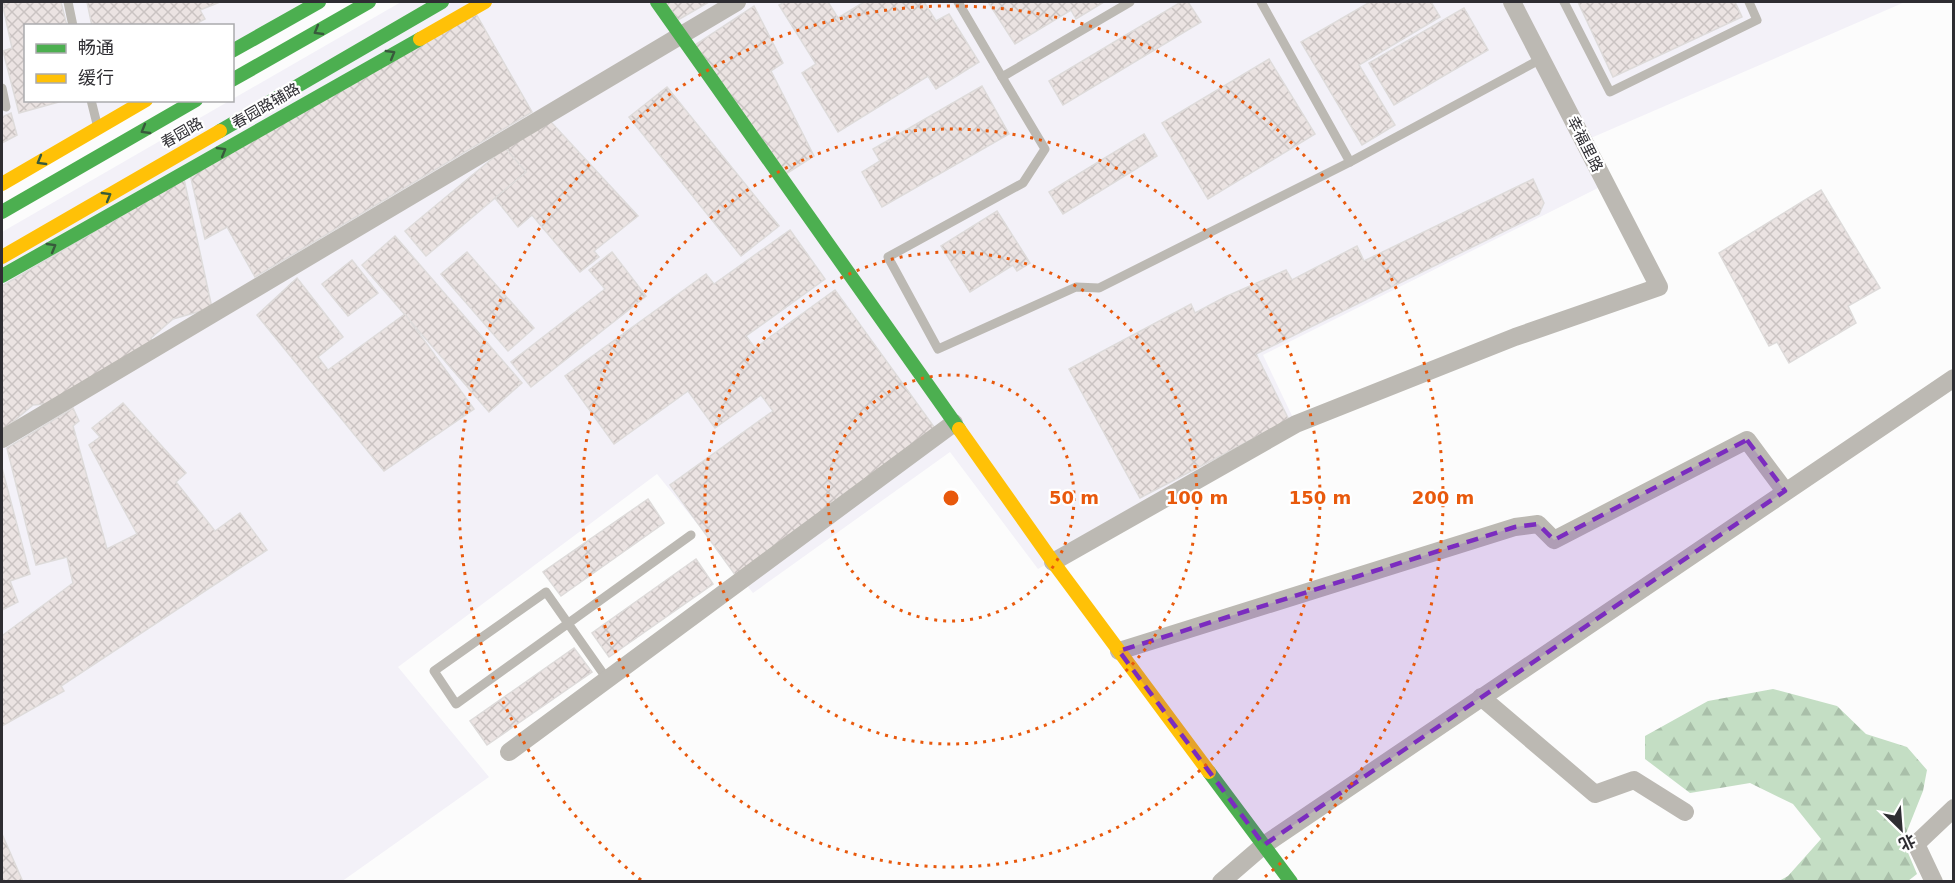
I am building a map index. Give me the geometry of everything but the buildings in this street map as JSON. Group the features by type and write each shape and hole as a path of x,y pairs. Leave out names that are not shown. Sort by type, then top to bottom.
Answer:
{"street":[{"path":"234,50 319,2"},
{"path":"234,79 369,2"},
{"name":"春园路","path":"2,257 442,2"},
{"name":"春园路辅路","path":"2,276 485,2"},
{"path":"657,2 1053,562 1291,882"},
{"path":"2,439 736,2"},
{"name":"幸福里路","path":"1053,562 1296,424 1515,337 1659,287 1512,2"},
{"path":"2,184 101,141 144,102"},
{"name":"春园路","path":"2,212 101,141 191,102"},
{"path":"1221,882 1264,845 1953,378"},
{"path":"509,752 954,423"},
{"path":"1119,651 1515,527 1539,524 1554,540 1747,440 1785,491"},
{"path":"1480,697 1595,794 1634,780 1685,812"},
{"path":"1934,882 1916,844 1953,808"}],"lane":[{"path":"68,2 73,24"},
{"path":"958,2 1045,149 1023,183 888,257 938,349 1076,287 1100,288 1350,162 1541,59"},
{"path":"1002,77 1130,2"},
{"path":"1261,2 1350,162"},
{"path":"1564,2 1610,92 1758,20 1749,2"},
{"path":"2,88 6,107"},
{"path":"91,102 101,141"},
{"path":"607,679 568,623 546,592 434,671 456,704 568,623 691,535"}],"highlighted area":[{"path":"1747,440 1785,491 1264,845 1119,651 1515,527 1538,524 1554,540"}],"shaded area":[{"path":"2,2 314,2 234,46 234,24 24,24 24,102 134,102 2,176"},
{"path":"401,2 1506,2 1598,188 1263,355 1296,424 1038,569 950,452 753,593 657,474 398,667 489,777 341,882 2,881 2,232 228,102 234,102 234,98"},
{"path":"1512,2 1905,2 1584,141"}],"green space":[{"path":"1773,689 1837,706 1866,734 1907,747 1927,770 1923,791 1903,841 1917,874 1908,881 1779,881 1788,876 1821,839 1793,804 1750,783 1690,793 1645,759 1645,736 1708,701"}],"traffic: fast":[{"path":"234,50 319,2"},
{"path":"234,79 369,2"},
{"path":"220,131 442,2"},
{"path":"657,2 959,429"},
{"path":"2,276 420,39"},
{"path":"2,212 193,102"},
{"path":"1209,772 1291,882"}],"traffic: slow":[{"path":"420,39 485,2"},
{"path":"2,184 143,102"},
{"path":"2,257 220,131"},
{"path":"959,429 1053,562 1209,772"}]}
